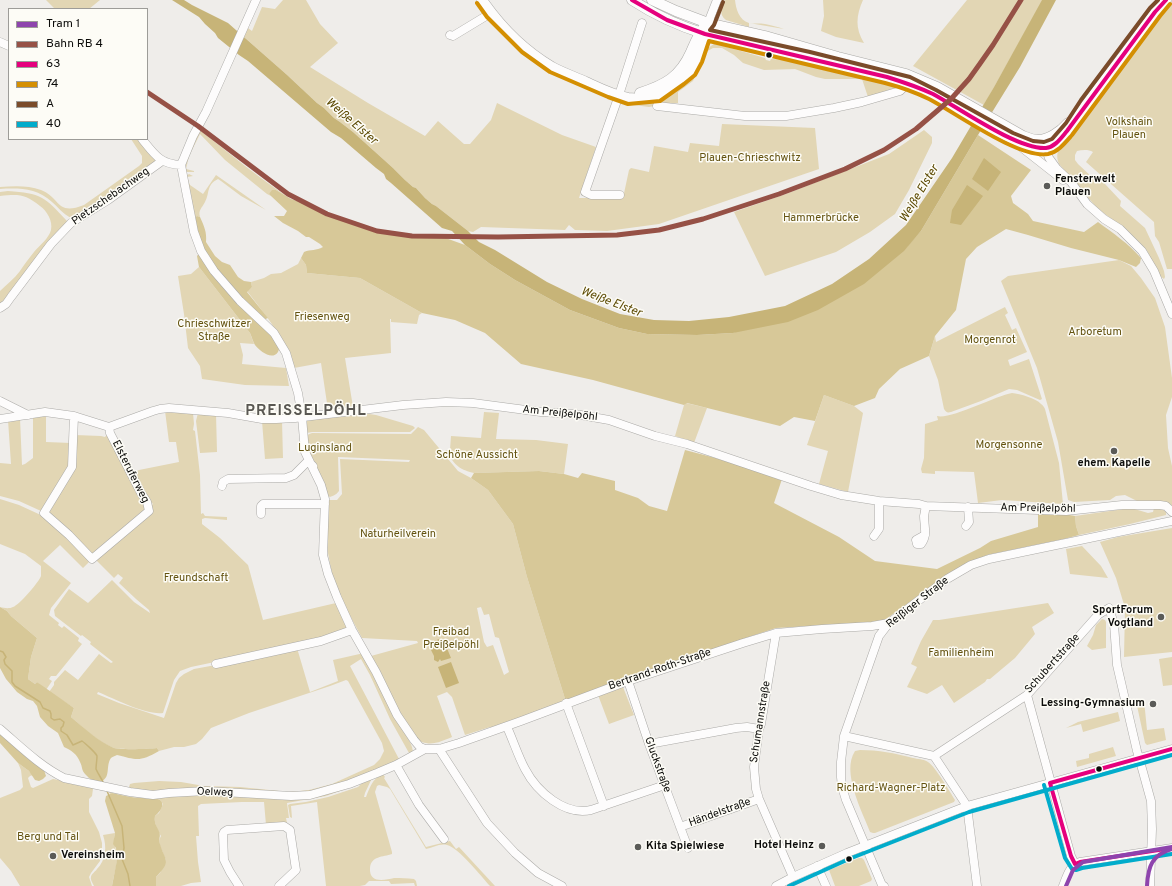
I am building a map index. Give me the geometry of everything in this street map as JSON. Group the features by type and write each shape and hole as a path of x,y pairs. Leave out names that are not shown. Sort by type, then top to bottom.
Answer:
{"main road":[{"path":"482,0 491,13 526,48 553,67 610,92 629,98 658,95 690,71 701,48 703,34 708,23"},
{"path":"632,0 658,16 703,34 887,77 911,80 935,91 1012,134 1023,136 1044,144 1050,137 1065,126 1086,104 1155,12 1166,0"},
{"path":"652,0 708,23 765,36 838,57 906,74 911,80"}],"street":[{"path":"256,0 231,59 193,136 182,165 184,186 194,232 202,251 214,271 240,301 274,333 286,353 291,367 302,417 305,452 321,485 325,499 323,554 334,592 352,630 376,672 397,715 414,740 420,747 425,749"},
{"path":"708,23 717,0"},
{"path":"450,35 453,36 491,13"},
{"path":"620,195 591,195 585,192 619,95 642,22"},
{"path":"657,106 745,116 786,116 862,102 900,91 911,80"},
{"path":"1012,134 1083,198"},
{"path":"143,140 162,160 170,164 182,165"},
{"path":"1044,144 1049,158 1056,168 1071,182 1092,209 1120,229 1142,251 1154,271 1172,314"},
{"name":"Pietzschebachweg","path":"0,308 8,300 51,244 71,223 108,200 162,160"},
{"path":"0,401 28,416"},
{"name":"Am Preißelpöhl","path":"302,417 403,405 446,402 473,403 541,412 575,414 609,420 841,495 926,506 1066,511 1122,505 1160,505 1166,506 1172,512"},
{"name":"Elsteruferweg","path":"0,419 28,416 45,412 74,416 109,427 153,411 169,408 228,413 262,419 302,417"},
{"name":"Elsteruferweg","path":"74,416 72,467 44,513 69,535 92,559 149,511 147,502 110,433 109,427"},
{"path":"222,486 223,482 228,479 286,478 294,475 306,463 310,463 313,467"},
{"path":"874,536 879,529 879,501"},
{"path":"261,514 261,506 264,504 324,504"},
{"path":"925,535 926,528 924,517 926,506"},
{"path":"966,526 969,522 968,507"},
{"name":"Reißiger Straße","path":"880,886 866,845 846,800 842,787 841,762 844,736 879,636 889,623 947,579 971,565 1172,521"},
{"name":"Schubertstraße","path":"934,756 1027,695 1098,615 1109,608 1114,624 1117,665 1139,758"},
{"name":"Bertrand-Roth-Straße","path":"439,749 718,650 776,634 872,626 889,623"},
{"path":"216,664 321,641 352,630"},
{"name":"Schumannstraße","path":"776,634 761,724 758,729 754,766 756,789 759,799 792,877"},
{"name":"Gluckstraße","path":"628,681 649,744 688,848"},
{"path":"1027,695 1050,783 1071,856 1075,864"},
{"path":"566,703 604,806"},
{"path":"507,726 525,770 540,790 557,803 576,811 584,812 665,785"},
{"path":"649,744 736,728 747,727 758,729"},
{"name":"Oelweg","path":"0,729 40,763 55,774 64,778 130,792 153,795 206,791 291,796 310,795 349,784 396,765 425,749 439,749"},
{"path":"844,736 934,756 967,806 977,886"},
{"path":"439,749 487,823 515,854 538,873 562,886"},
{"path":"776,886 792,877 866,845 967,806 1172,749"},
{"path":"1139,758 1150,801 1152,829 1150,886"},
{"path":"396,765 419,805 444,839"},
{"name":"Händelstraße","path":"680,827 759,799"},
{"path":"240,886 224,860 224,832 227,830 284,826 290,830 296,870 279,886"},
{"path":"1063,886 1068,873 1075,864 1080,862 1172,848"},
{"path":"818,866 826,886"}],"green space":[{"path":"46,0 100,0 90,8 54,8"},
{"name":"Plauen-Chrieschwitz","path":"283,0 306,0 320,24 338,43 310,67 425,136 438,121 464,144 470,144 491,120 497,103 562,135 596,147 579,198 623,198 629,170 631,168 649,172 654,146 688,152 690,143 719,146 722,124 815,128 819,169 659,224 607,231 575,230 569,225 565,230 481,227 473,232 468,231 425,198 416,188 405,180 353,132 334,118 244,37 248,28 252,31 262,7 275,9"},
{"path":"725,0 735,0 740,17 749,23 749,27 726,20 724,18 721,10"},
{"path":"823,0 863,0 859,11 858,27 864,43 836,37 821,31 824,16"},
{"path":"967,0 1043,0 984,105 913,66"},
{"name":"Volkshain Plauen","path":"1172,1 1172,269 1167,269 1159,242 1155,236 1154,222 1086,162 1093,152 1087,150 1077,151 1075,155 1075,160 1078,164 1093,178 1098,179 1105,184 1121,201 1120,206 1145,228 1164,271 1164,279 1160,276 1147,251 1126,230 1097,208 1059,164 1057,156 1061,145 1161,11"},
{"path":"749,23 765,24 784,29"},
{"path":"714,44 765,58 766,60 770,61 771,59 801,62 895,87 891,90 868,97 862,79 825,79 795,69 764,70 743,63 734,55 722,48 713,48 706,52 693,81 678,92 678,103 649,107 634,105 659,100 677,91 689,79 701,57 709,48"},
{"path":"200,130 256,174 291,199 276,190 269,194 271,196 267,194 225,160 200,134 189,156 186,169 194,172 185,172 187,158"},
{"name":"Hammerbrücke","path":"924,130 932,137 932,143 909,190 895,214 870,232 836,252 765,276 734,212 786,194 889,154"},
{"path":"132,140 140,140 158,161 95,205 71,218 46,197 34,191 21,189 0,189 0,187 10,186 31,187 47,193 63,207 75,208 84,205 139,166 142,163 142,156"},
{"path":"189,174 193,176 187,177 190,185 203,194 216,175 266,210 241,196 218,179 214,181 210,187 207,199 200,211 200,217 197,216 194,218 186,176"},
{"path":"8,191 28,193 42,198 60,213 67,221 67,224 0,306 0,291 18,274 32,254 46,239 51,230 49,216 40,206 30,199 22,196 0,196 0,192"},
{"name":"Friesenweg","path":"301,258 306,265 307,273 360,278 422,313 419,315 417,324 391,322 390,319 391,353 345,358 353,407 328,410 321,363 294,368 280,337 247,291 252,287 251,282 271,274 281,273 298,264"},
{"name":"Arboretum","path":"1119,260 1131,266 1155,298 1165,327 1172,378 1172,397 1166,415 1168,448 1172,466 1172,508 1138,502 1125,495 1116,496 1110,500 1074,502 1068,500 1058,442 1037,368 1001,281 1008,276"},
{"name":"Chrieschwitzer Straße","path":"199,267 250,333 254,344 240,343 243,355 242,364 286,368 289,386 245,385 202,379 200,366 188,348 178,276 191,274"},
{"name":"Morgenrot","path":"1005,307 1008,313 1005,315 1012,330 1016,328 1027,352 1008,360 1010,366 1029,359 1042,399 1040,400 1017,390 1009,389 981,401 951,412 947,412 944,409 938,380 929,356 935,336 936,342"},
{"name":"Morgensonne","path":"1012,393 1032,398 1045,409 1059,463 1063,504 1002,500 978,503 974,472 935,471 935,474 922,473 921,469 924,458 925,424 938,420 937,416 952,415"},
{"path":"824,395 854,406 863,413 848,492 819,484 828,451 807,445"},
{"path":"686,403 707,408 694,443 675,436 684,405"},
{"name":"Freundschaft","path":"165,411 193,413 193,430 195,431 200,475 201,514 203,513 205,516 227,517 227,520 205,518 202,519 202,524 220,538 248,565 263,620 336,603 349,629 319,640 191,667 180,671 174,680 163,713 148,712 98,692 97,694 164,718 179,678 194,669 254,658 297,648 310,692 338,681 333,660 364,653 410,742 413,753 409,753 390,719 361,659 350,666 399,759 375,772 306,794 152,793 130,789 129,787 130,784 134,783 159,781 289,792 309,790 332,784 374,765 380,759 384,751 382,743 348,681 346,680 249,713 211,728 196,744 159,751 157,748 114,748 102,742 71,717 74,708 49,692 54,685 54,682 65,670 78,680 99,654 111,663 113,662 90,644 91,642 55,616 54,610 69,589 88,603 112,580 134,602 150,613 149,610 119,583 123,578 118,574 114,578 96,560 153,504 142,494 132,474 139,470 179,462 176,442 169,442"},
{"name":"Schöne Aussicht","path":"484,412 499,413 496,439 536,440 568,444 564,474 539,471 474,473 460,468 445,450 450,450 451,436 481,438"},
{"path":"198,413 216,414 217,452 200,453 196,421"},
{"name":"Schöne Aussicht","path":"369,414 413,426 415,428 410,432 307,433 307,420"},
{"path":"46,415 46,442 71,443 71,464 41,511 19,501 0,496 0,463 11,464 8,420 20,418 22,465 33,458 33,417"},
{"path":"262,421 282,421 283,458 265,459"},
{"name":"Naturheilverein","path":"418,427 424,430 458,471 488,490 513,524 527,577 566,702 491,730 490,727 465,735 452,697 447,692 437,696 452,737 434,743 422,742 408,729 371,656 418,643 417,641 362,638 341,599 333,579 327,548 328,500 337,500 342,494 340,459 409,462 410,460 338,457 339,491 334,496 327,497 311,459 307,435 312,433 411,434","holes":["481,607 484,615 489,614 495,637 499,638 509,672 504,675 493,645 487,647 484,642 477,608"]},
{"path":"109,432 147,508 92,557 50,517 48,509 68,479 75,435 105,437"},
{"path":"0,499 19,505 43,516 89,559 89,562 83,568 60,545 43,561 71,583 51,608 49,615 59,623 58,625 62,628 64,626 79,638 78,641 82,644 56,676 51,676 49,679 52,681 46,690 37,682 35,684 28,679 31,657 37,638 7,611 0,607 11,608 24,598 41,576 41,566 25,554 0,544"},
{"path":"1131,508 1148,513 1153,512 1154,508 1159,508 1166,511 1166,515 1079,535 1075,516"},
{"path":"1172,528 1172,652 1124,657 1125,608 1116,578 1100,542 1118,537"},
{"path":"1082,546 1101,566 1108,578 1070,574 1066,549"},
{"name":"Familienheim","path":"1048,603 1054,613 1032,627 1035,634 1015,658 990,679 987,679 985,682 954,703 942,685 927,694 907,687 917,667 911,664 921,641 933,620"},
{"path":"1102,619 1106,622 1106,648 1092,650 1087,646 1096,625"},
{"path":"1172,657 1172,685 1163,686 1159,659"},
{"path":"623,687 634,715 609,724 598,695"},
{"path":"1144,700 1147,730 1164,728 1166,740 1147,745 1145,743 1136,701"},
{"path":"1118,712 1120,721 1083,732 1081,724 1066,728 1078,722"},
{"path":"1113,747 1116,756 1077,767 1076,761 1089,758 1089,754"},
{"name":"Richard-Wagner-Platz","path":"855,751 886,752 926,761 934,768 955,800 954,802 875,833 870,832 858,803 851,780 851,760"},
{"name":"Berg und Tal","path":"18,763 33,775 28,778 31,787 33,788 53,779 96,787 96,789 93,789 92,796 89,799 89,812 99,832 102,843 102,851 100,861 89,877 92,886 20,886 11,871 0,858 0,798 20,790 23,787 21,770"},
{"path":"383,774 426,847 450,841 456,849 459,847 495,886 490,886 470,863 452,847 442,845 426,849 390,789 379,785 377,786 375,792 392,854 375,859 371,864 370,873 372,877 378,880 394,878 414,879 417,886 415,886 414,883 391,884 389,881 369,881 365,885 360,886 326,886 317,802 291,806 292,818 290,817 288,805 328,797 358,787 363,782 372,778 365,793 364,797 366,797 374,781"},
{"path":"359,784 326,796 287,803 289,818 286,818 287,823 266,825 264,802 201,804 198,806 199,836 196,836 201,882 181,886 156,886 156,877 160,873 166,860 160,846 159,840 161,836 155,822 155,816 159,813 163,804 160,800 155,798 110,794 108,790 284,798"},
{"path":"115,833 114,840 117,861 112,886 94,886 91,876 102,862 105,853 103,835"},
{"path":"859,858 864,860 872,879 871,881 859,886 835,886 829,870"}],"shaded area":[{"path":"172,0 184,0 228,23 334,118 353,132 405,180 416,188 425,198 468,231 479,242 495,250 547,282 582,299 620,314 654,320 689,321 729,317 785,306 832,284 869,259 906,225 952,158 994,87 1042,0 1056,0 1020,67 921,231 904,251 864,284 818,310 788,322 733,333 697,335 647,334 619,328 570,310 515,280 490,264 465,245 452,231 442,228 386,179 384,174 341,138 331,132 248,61 218,38 199,17"},
{"path":"978,135 1031,170 1011,196 1013,203 1028,214 1033,221 1084,232 1098,222 1131,248 1141,258 1140,263 1136,267 1119,260 1006,229 977,247 966,259 956,310 935,336 929,356 900,369 879,389 875,398 854,406 824,395 815,421 794,417 780,426 687,403 684,405 593,380 521,364 485,333 455,320 422,313 360,278 307,273 306,265 301,258 304,252 323,247 274,216 284,216 287,211 269,194 272,190 276,190 291,199 309,205 327,214 377,231 412,236 440,236 465,245 490,264 515,280 570,310 619,328 647,334 697,335 733,333 903,251 921,231"},
{"path":"984,158 1001,172 988,191 972,179"},
{"path":"967,185 983,196 961,225 950,223 952,210"},
{"path":"197,216 200,217 204,226 206,242 215,256 222,262 230,265 238,277 244,281 251,282 252,287 247,292 268,318 263,320 270,334 280,345 278,352 275,355 273,356 266,354 255,345 250,333 199,267 197,256 203,249 194,218"},
{"path":"685,450 727,461 782,479 774,503 839,537 875,561 937,569 991,541 1038,527 1038,514 1059,513 1075,516 1079,535 987,555 951,572 882,622 776,628 628,677 566,702 527,577 513,524 488,490 471,478 474,473 539,471 564,474 578,478 582,473 615,481 615,490 638,498 649,506 667,511"},
{"path":"0,607 7,611 37,638 31,657 28,679 35,684 37,682 74,708 71,717 91,734 108,745 114,748 123,749 157,748 159,751 147,757 138,759 117,755 109,761 106,778 99,782 95,782 89,778 83,772 77,757 64,747 58,733 48,726 40,717 37,706 33,701 17,692 6,679 0,668"},
{"path":"439,639 440,643 444,641 451,658 441,661 440,659 438,662 434,660 434,656 430,648 434,645 432,642"},
{"path":"451,662 459,683 446,688 438,667"},
{"path":"0,733 27,758 44,770 46,776 43,779 39,781 35,780 29,771 18,763 0,743"},
{"path":"112,793 135,798 155,798 161,801 162,806 155,816 155,823 160,834 159,840 166,863 156,877 156,886 112,886 117,860 116,848 113,844 115,833 105,801 106,796"}],"waterway":[{"path":"0,651 3,652 6,657 4,660 5,664 12,671 12,682 15,686 40,702 43,708 50,711 51,718 54,720 60,719 64,722 61,731 67,735 73,745 82,741 97,756 96,769 104,784"},
{"path":"107,791 122,826 124,848 122,859 128,874 130,886"}],"tram line":[{"name":"1","path":"1066,886 1073,870 1083,862 1172,847"},
{"name":"1","path":"1147,886 1152,862 1160,854 1172,849"}],"transit line":[{"name":"63","path":"632,0 667,20 705,34 887,77 910,85 933,94 989,127 1020,142 1034,147 1046,148 1055,144 1067,131 1155,12 1166,0"},
{"path":"148,93 198,126 288,194 327,214 377,231 412,236 498,237 617,235 659,230 703,219 779,194 845,169 884,150 916,129 951,99 979,65 1021,0"},
{"name":"A","path":"723,2 714,25 710,30 810,52 910,77 1013,133 1033,141 1044,142 1052,139 1066,123 1081,100 1150,8 1158,0"},
{"name":"74","path":"477,3 487,17 522,52 550,72 628,104 660,101 684,84 695,75 702,62 709,41 902,88 929,99 988,134 1036,154 1052,153 1064,144 1170,4"},
{"name":"63","path":"1172,749 1050,783 1071,856 1075,864 1172,848"},
{"name":"40","path":"789,886 849,859 969,812 1172,755"},
{"name":"40","path":"1044,785 1065,858 1072,869 1076,870 1172,854"}],"place":[{"name":"Fensterwelt Plauen","path":"1047,186"},
{"name":"ehem. Kapelle","path":"1114,451"},
{"name":"SportForum Vogtland","path":"1161,617"},
{"name":"Lessing-Gymnasium","path":"1153,704"},
{"name":"Hotel Heinz","path":"822,846"},
{"name":"Kita Spielwiese","path":"638,847"},
{"name":"Vereinsheim","path":"53,856"}],"district":[{"name":"PREISSELPÖHL","path":"306,412"}],"water label":[{"name":"Weiße Elster","path":"351,122"},
{"name":"Weiße Elster","path":"920,194"},
{"name":"Weiße Elster","path":"611,303"}],"park label":[{"name":"Luginsland","path":"325,449"},
{"name":"Freibad Preißelpöhl","path":"451,639"}]}
